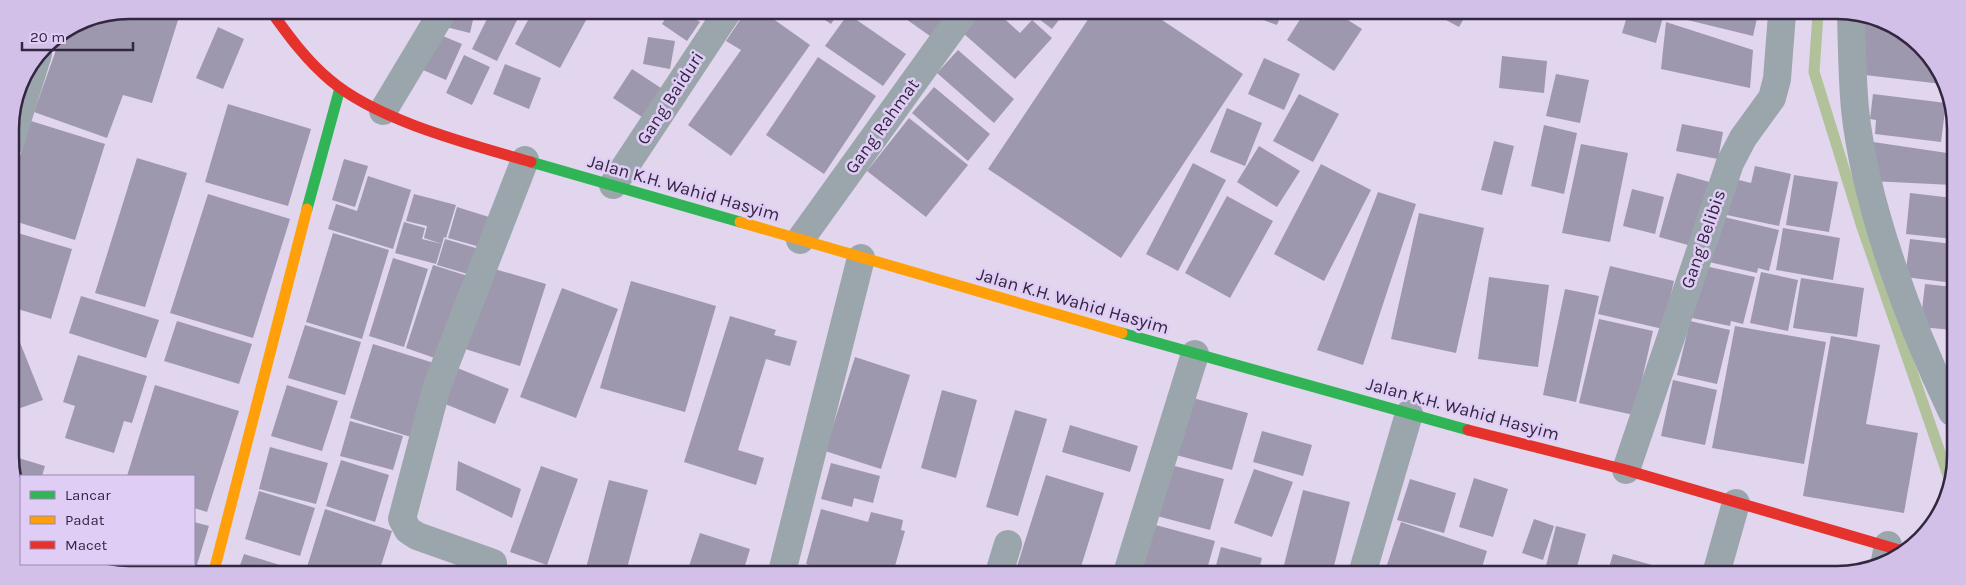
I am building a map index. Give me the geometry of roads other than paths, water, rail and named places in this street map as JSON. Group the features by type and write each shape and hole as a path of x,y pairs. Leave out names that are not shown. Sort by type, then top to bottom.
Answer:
{"main road":[{"name":"Jalan K.H. Wahid Hasyim","path":"277,19 315,66 340,88 383,111 456,140 1195,354 1409,414 1626,470 1892,552"},
{"path":"215,566 268,355 340,88"}],"street":[{"path":"383,111 438,19"},
{"name":"Gang Baiduri","path":"613,185 723,19"},
{"name":"Gang Rahmat","path":"800,240 959,19"},
{"name":"Gang Belibis","path":"1626,470 1730,163 1743,138 1772,98 1777,79 1782,19"},
{"path":"1851,20 1855,110 1866,169 1884,240 1933,372 1947,401"},
{"path":"21,109 30,81"},
{"path":"494,563 416,536 408,530 402,519 437,386 525,160"},
{"path":"784,566 861,258"},
{"path":"1129,566 1195,354"},
{"path":"1364,566 1409,414"},
{"path":"1718,566 1736,504"},
{"path":"1002,566 1008,544"}],"waterway":[{"path":"1818,19 1814,72 1862,227 1946,470"}]}
